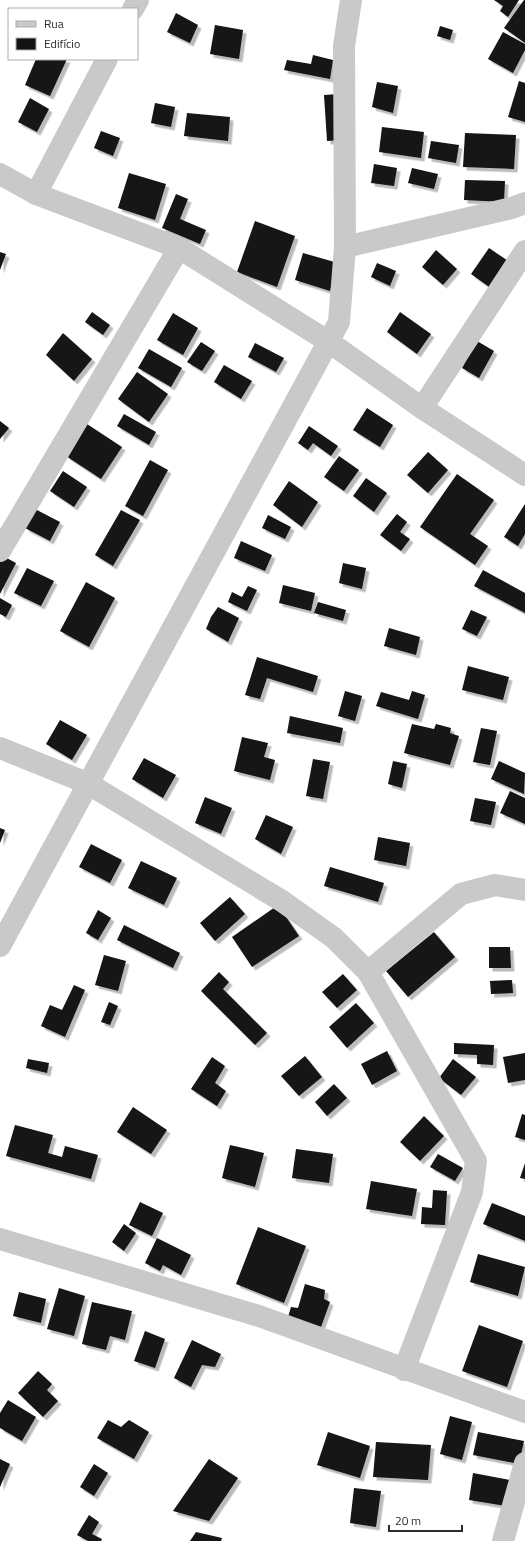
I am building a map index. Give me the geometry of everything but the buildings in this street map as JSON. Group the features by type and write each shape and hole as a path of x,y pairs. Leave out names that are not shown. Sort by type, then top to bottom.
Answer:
{"street":[{"path":"0,946 87,783 339,322 345,247 344,46 351,0"},
{"path":"36,194 106,60"},
{"path":"0,174 36,194 179,248 329,342 422,408 525,475"},
{"path":"345,247 525,204"},
{"path":"0,551 179,248"},
{"path":"422,408 525,250"},
{"path":"0,748 87,783 282,901 334,938 368,972 476,1161 472,1192 404,1370"},
{"path":"368,972 461,894 495,885 525,890"},
{"path":"0,1239 259,1316 404,1370 525,1412"},
{"path":"503,1541 525,1463"}]}
